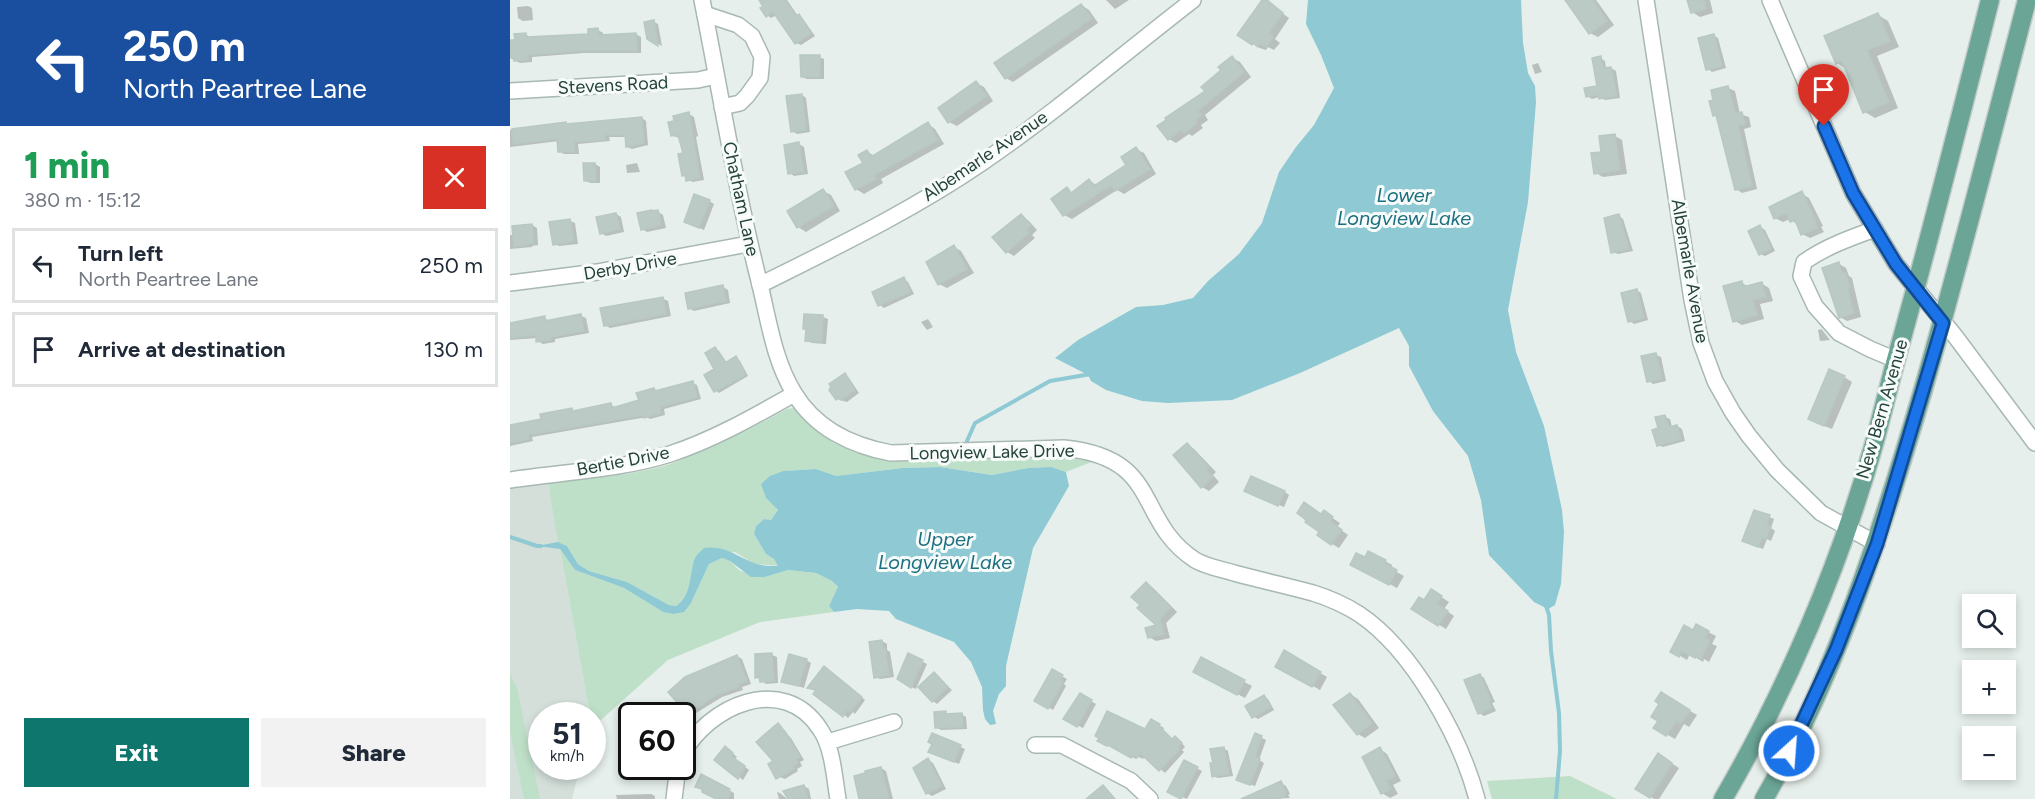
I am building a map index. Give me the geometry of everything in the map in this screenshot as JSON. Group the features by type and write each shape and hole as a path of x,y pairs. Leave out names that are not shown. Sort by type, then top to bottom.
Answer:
{"main road":[{"name":"New Bern Avenue","path":"1723,799 1750,753 1785,680 1847,528 1874,445 1917,290 1990,0"},
{"name":"New Bern Avenue","path":"1764,799 1836,650 1877,544 1943,323 2027,0"}],"street":[{"name":"Albemarle Avenue","path":"760,285 927,197 982,163 1193,0"},
{"name":"Albemarle Avenue","path":"1646,0 1692,300 1707,360 1715,381 1733,413 1762,452 1821,513 1877,544"},
{"path":"1770,0 1842,170 1875,229 1896,264 2035,443"},
{"name":"Chatham Lane","path":"704,7 748,244 776,352 794,394"},
{"path":"704,7 738,25 752,36 762,57 760,78 747,96 740,103 722,107"},
{"name":"Stevens Road","path":"510,91 698,80 716,76"},
{"path":"1875,229 1814,255 1804,262 1801,276 1815,306 1839,333 1870,350 1896,360"},
{"name":"Derby Drive","path":"510,283 597,272 748,244"},
{"name":"Bertie Drive","path":"510,480 622,464 669,454 713,436 794,394"},
{"name":"Longview Lake Drive","path":"794,394 806,409 831,431 845,440 872,450 904,454 1064,448 1091,452 1112,460 1136,479 1174,542 1196,560 1215,568 1330,599 1375,627 1405,660 1432,698 1466,765 1477,799"},
{"path":"696,735 714,717 739,704 765,699 791,704 819,727 828,742 838,799"},
{"path":"828,742 894,722"},
{"path":"1035,745 1062,745 1131,781 1150,799"},
{"path":"674,799 676,780"}],"shaded area":[{"path":"548,483 588,702 528,702 528,780 577,780 572,799 510,799 510,488"}],"green space":[{"path":"794,408 832,442 856,453 892,462 1061,457 1079,457 1094,461 1066,472 1051,467 1028,468 993,475 940,467 903,468 836,476 816,469 783,471 771,476 766,498 778,510 771,520 764,519 756,526 754,534 766,554 779,566 755,564 735,552 694,559 687,591 676,606 669,605 627,582 589,571 578,564 567,546 558,542 548,483 625,474 670,464 715,446 787,409"},
{"path":"560,549 575,570 624,588 663,612 673,614 691,603 709,564 722,558 730,561 740,571 765,577 788,570 816,573 832,581 838,588 829,606 834,612 760,622 668,660 621,702 618,702 606,715 606,702 588,702"},
{"path":"510,674 517,687 528,741 528,780 536,780 540,799 524,799 510,731"},
{"path":"1570,776 1617,799 1492,799 1487,781"}],"water":[{"name":"Lower Longview Lake","path":"1308,0 1521,0 1523,43 1528,73 1535,86 1536,102 1528,202 1508,310 1516,352 1544,426 1562,510 1564,532 1561,584 1555,605 1548,609 1534,602 1489,555 1481,500 1468,456 1433,411 1409,366 1409,346 1399,328 1300,373 1232,400 1168,403 1142,401 1106,390 1091,381 1088,375 1055,358 1078,340 1136,307 1163,305 1193,298 1208,281 1239,254 1262,223 1279,172 1314,125 1334,88 1306,24"},
{"name":"Upper Longview Lake","path":"940,467 992,475 1028,468 1051,467 1066,472 1069,486 1033,548 1006,666 1006,686 999,694 993,711 996,724 990,725 985,719 982,687 971,662 954,642 896,619 889,611 857,609 834,612 829,606 838,587 832,581 816,573 788,570 765,577 751,577 730,561 722,558 709,564 691,603 684,612 673,614 663,612 624,588 575,570 560,549 537,546 558,542 567,546 578,564 589,571 627,582 669,605 676,606 685,597 695,558 704,548 718,548 757,564 778,566 774,559 766,554 754,534 756,526 764,519 771,520 778,510 766,498 761,484 770,476 783,471 816,469 836,476 903,468"}],"building":[{"path":"759,0 785,0 796,16 799,14 811,33 795,44 773,12 766,17 760,8 763,7"},
{"path":"1262,0 1267,0 1283,13 1268,34 1273,37 1266,47 1260,43 1258,47 1237,35"},
{"path":"1565,0 1593,0 1607,21 1589,34"},
{"path":"1687,0 1704,0 1706,9 1691,13"},
{"path":"1081,4 1092,18 1005,79 994,63"},
{"path":"1878,13 1890,41 1867,50 1889,102 1863,113 1842,61 1836,64 1824,36"},
{"path":"654,20 658,46 647,39 644,22"},
{"path":"598,28 599,35 636,33 637,51 578,51 528,55 528,60 514,61 514,57 510,57 510,40 515,40 514,34 526,33 526,37 588,34 588,29"},
{"path":"1714,34 1722,66 1706,70 1698,38"},
{"path":"800,55 820,55 820,77 801,77"},
{"path":"1232,56 1244,72 1198,111 1202,115 1195,120 1197,123 1184,133 1181,130 1168,140 1157,126 1205,91 1201,87 1221,70 1218,67"},
{"path":"1601,56 1603,68 1611,67 1617,96 1599,99 1598,95 1586,97 1584,88 1597,86 1592,58"},
{"path":"976,81 987,96 948,123 938,108"},
{"path":"1728,86 1735,113 1742,112 1745,124 1738,125 1752,186 1735,190 1716,115 1713,116 1709,101 1713,100 1711,90"},
{"path":"802,94 806,130 791,132 786,96"},
{"path":"689,112 700,178 686,181 685,175 682,176 678,154 683,153 678,135 671,136 668,122 674,121 673,116"},
{"path":"642,117 644,143 626,147 625,135 605,135 605,140 574,142 575,152 558,152 557,139 513,144 512,129 566,122 566,124"},
{"path":"928,122 938,140 874,175 876,179 855,190 845,172 863,163 858,155 867,150 871,157"},
{"path":"1615,134 1620,170 1594,174 1591,153 1601,152 1599,136"},
{"path":"799,142 804,172 788,174 784,145"},
{"path":"1136,147 1150,169 1115,191 1111,185 1063,216 1051,199 1067,187 1071,193 1089,179 1094,186 1126,165 1121,157"},
{"path":"583,163 595,163 596,181 584,181"},
{"path":"823,189 834,206 797,228 787,211"},
{"path":"1802,191 1817,228 1801,235 1795,220 1790,222 1786,213 1774,219 1769,207"},
{"path":"694,194 710,200 699,228 684,222"},
{"path":"658,210 661,225 641,230 637,213"},
{"path":"616,213 620,229 600,234 596,217"},
{"path":"1021,214 1031,225 1026,230 1029,233 1006,253 992,237"},
{"path":"1619,214 1629,249 1611,253 1604,218"},
{"path":"570,219 574,241 553,245 549,222"},
{"path":"532,224 534,243 514,247 512,226"},
{"path":"1760,225 1771,249 1759,255 1748,231"},
{"path":"954,245 967,269 938,285 926,262"},
{"path":"1839,262 1850,287 1848,288 1854,313 1839,318 1822,268"},
{"path":"904,277 910,292 878,306 872,292"},
{"path":"1742,281 1743,287 1762,282 1766,297 1753,300 1757,315 1733,322 1723,286"},
{"path":"723,285 726,301 688,309 685,293"},
{"path":"1637,289 1644,318 1628,322 1621,293"},
{"path":"663,297 666,314 604,326 600,308"},
{"path":"581,314 584,331 536,342 536,335 510,338 510,323 545,316 545,321"},
{"path":"804,314 823,315 822,342 805,341"},
{"path":"715,347 725,363 736,356 745,375 714,392 704,375 714,369 705,353"},
{"path":"1656,353 1662,379 1647,382 1641,356"},
{"path":"1829,369 1845,376 1824,426 1808,419"},
{"path":"845,373 855,390 841,400 839,398 836,400 829,390 831,387 829,384"},
{"path":"693,381 697,397 660,407 661,413 644,418 644,415 528,435 529,439 510,443 510,425 541,419 540,414 572,408 573,411 611,403 612,408 639,400 636,393 654,388 655,391"},
{"path":"1665,415 1669,427 1677,425 1681,439 1657,446 1652,430 1658,428 1655,417"},
{"path":"1187,443 1209,467 1206,470 1213,477 1201,488 1173,455"},
{"path":"1251,476 1285,491 1278,506 1244,491"},
{"path":"1304,502 1321,514 1324,510 1333,517 1330,521 1342,530 1331,545 1317,535 1319,532 1297,513"},
{"path":"1754,510 1770,515 1767,525 1771,526 1766,539 1762,538 1758,547 1742,541"},
{"path":"1368,551 1386,560 1384,563 1397,570 1389,585 1350,565 1356,553 1365,557"},
{"path":"1146,582 1171,607 1160,619 1164,634 1148,638 1145,628 1156,625 1137,608 1140,605 1131,597"},
{"path":"1431,589 1442,596 1437,604 1448,611 1438,626 1411,609 1419,597 1424,600"},
{"path":"1696,624 1709,631 1705,638 1710,641 1701,659 1682,651 1679,657 1670,652 1684,625 1693,630"},
{"path":"882,640 889,675 874,678 869,642"},
{"path":"1284,650 1321,672 1312,687 1275,667"},
{"path":"772,653 774,681 760,682 759,677 755,678 755,654"},
{"path":"908,653 923,660 911,688 897,679"},
{"path":"789,654 807,659 799,686 781,682"},
{"path":"737,655 747,681 738,684 739,687 716,695 696,709 696,702 677,702 668,692 685,677"},
{"path":"1201,657 1245,680 1237,695 1193,672"},
{"path":"824,666 862,697 850,712 847,710 843,717 813,694 816,690 807,688"},
{"path":"1052,669 1063,675 1060,680 1063,682 1048,709 1034,701"},
{"path":"934,672 948,687 932,702 918,687"},
{"path":"1480,674 1492,708 1478,714 1464,680"},
{"path":"1661,692 1690,710 1681,724 1676,721 1666,736 1653,728 1658,721 1651,717 1659,704 1655,701"},
{"path":"1080,693 1092,700 1077,727 1063,719"},
{"path":"1350,693 1372,723 1357,735 1333,705"},
{"path":"1264,695 1271,707 1252,718 1245,706"},
{"path":"946,711 946,714 962,713 963,727 935,728 934,712"},
{"path":"1107,711 1145,729 1151,719 1160,724 1159,726 1172,739 1175,736 1182,743 1178,747 1180,749 1159,771 1140,753 1137,758 1132,755 1131,758 1097,741 1099,738 1095,736"},
{"path":"778,723 800,757 796,759 798,763 793,766 794,769 776,779 768,764 773,761 756,742"},
{"path":"932,733 961,745 954,762 928,752 932,744 928,742"},
{"path":"1255,733 1262,736 1255,757 1260,759 1250,785 1236,780"},
{"path":"725,746 733,753 731,756 745,766 738,779 714,760"},
{"path":"1224,747 1229,774 1212,777 1210,763 1213,763 1210,749"},
{"path":"1380,747 1395,776 1386,781 1391,789 1381,794 1362,757"},
{"path":"1658,753 1672,763 1650,798 1635,789"},
{"path":"928,758 942,786 926,794 913,768"},
{"path":"1184,760 1198,767 1181,799 1167,792"},
{"path":"881,767 889,799 859,799 854,776"},
{"path":"701,774 730,789 728,799 716,799 695,787"},
{"path":"1281,781 1286,795 1279,799 1241,799"},
{"path":"804,785 808,799 788,799 783,791"},
{"path":"1103,785 1115,799 1086,799"}],"waterway":[{"path":"967,441 975,423 1050,381 1091,374"},
{"path":"510,537 541,546"},
{"path":"1546,606 1549,615 1559,713 1560,751 1556,799"}],"route":[{"path":"1789,751 1836,650 1877,544 1943,323 1896,264 1853,193 1824,126"}]}
